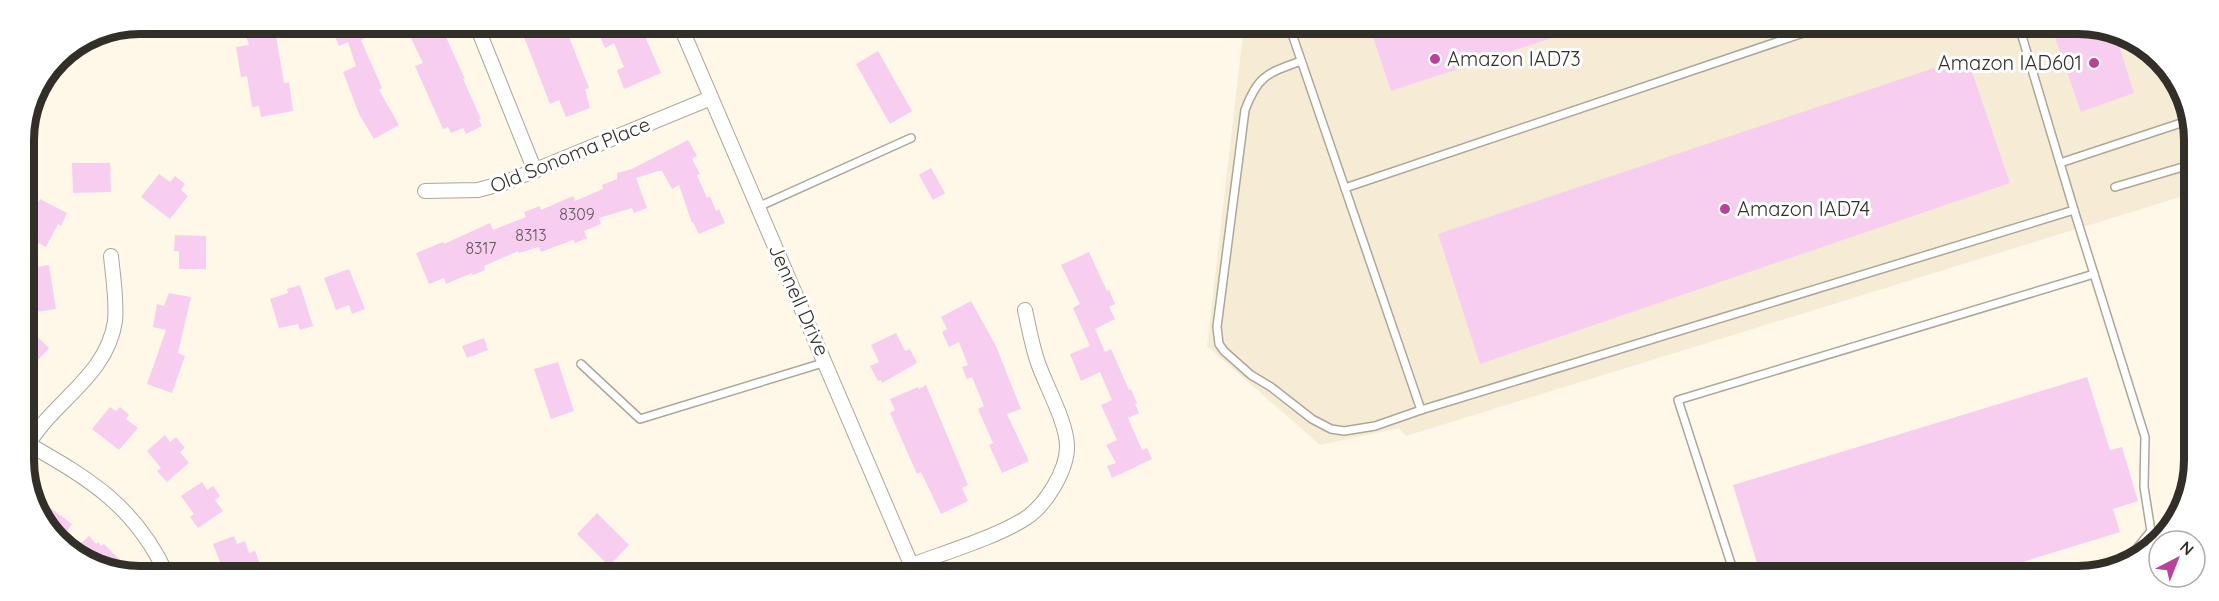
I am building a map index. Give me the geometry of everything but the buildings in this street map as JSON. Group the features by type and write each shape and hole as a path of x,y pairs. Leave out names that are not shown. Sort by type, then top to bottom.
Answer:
{"street":[{"path":"480,35 535,171"},
{"name":"Jennell Drive","path":"684,35 912,566"},
{"name":"Old Sonoma Place","path":"425,191 478,190 504,183 711,98"},
{"path":"34,436 96,368 106,352 115,318 111,256"},
{"path":"923,566 1027,517 1060,476 1067,445 1060,418 1038,362 1025,310"},
{"path":"34,450 80,474 104,491 129,515 147,538 162,566"}],"lane":[{"path":"1292,34 1421,410"},
{"path":"1345,188 1800,34"},
{"path":"2021,34 2145,437 2144,487 2151,531 2136,549"},
{"path":"1301,61 1275,70 1260,80 1251,93 1245,110 1217,327 1219,344 1224,351 1251,375 1271,387 1312,419 1331,429 1344,431 1376,426 1421,410 2074,210"},
{"path":"2060,163 2183,122"},
{"path":"758,207 911,138"},
{"path":"2115,187 2184,167"},
{"path":"1733,566 1678,400 2094,274"},
{"path":"581,364 640,419 826,362"}],"shaded area":[{"path":"1243,34 2078,34 2112,40 2143,56 2163,76 2174,94 2184,127 2184,196 1406,436 1399,428 1320,445 1207,346"}],"place":[{"name":"Amazon IAD73","path":"1435,59"},
{"name":"Amazon IAD601","path":"2094,63"},
{"name":"Amazon IAD74","path":"1725,209"}]}
